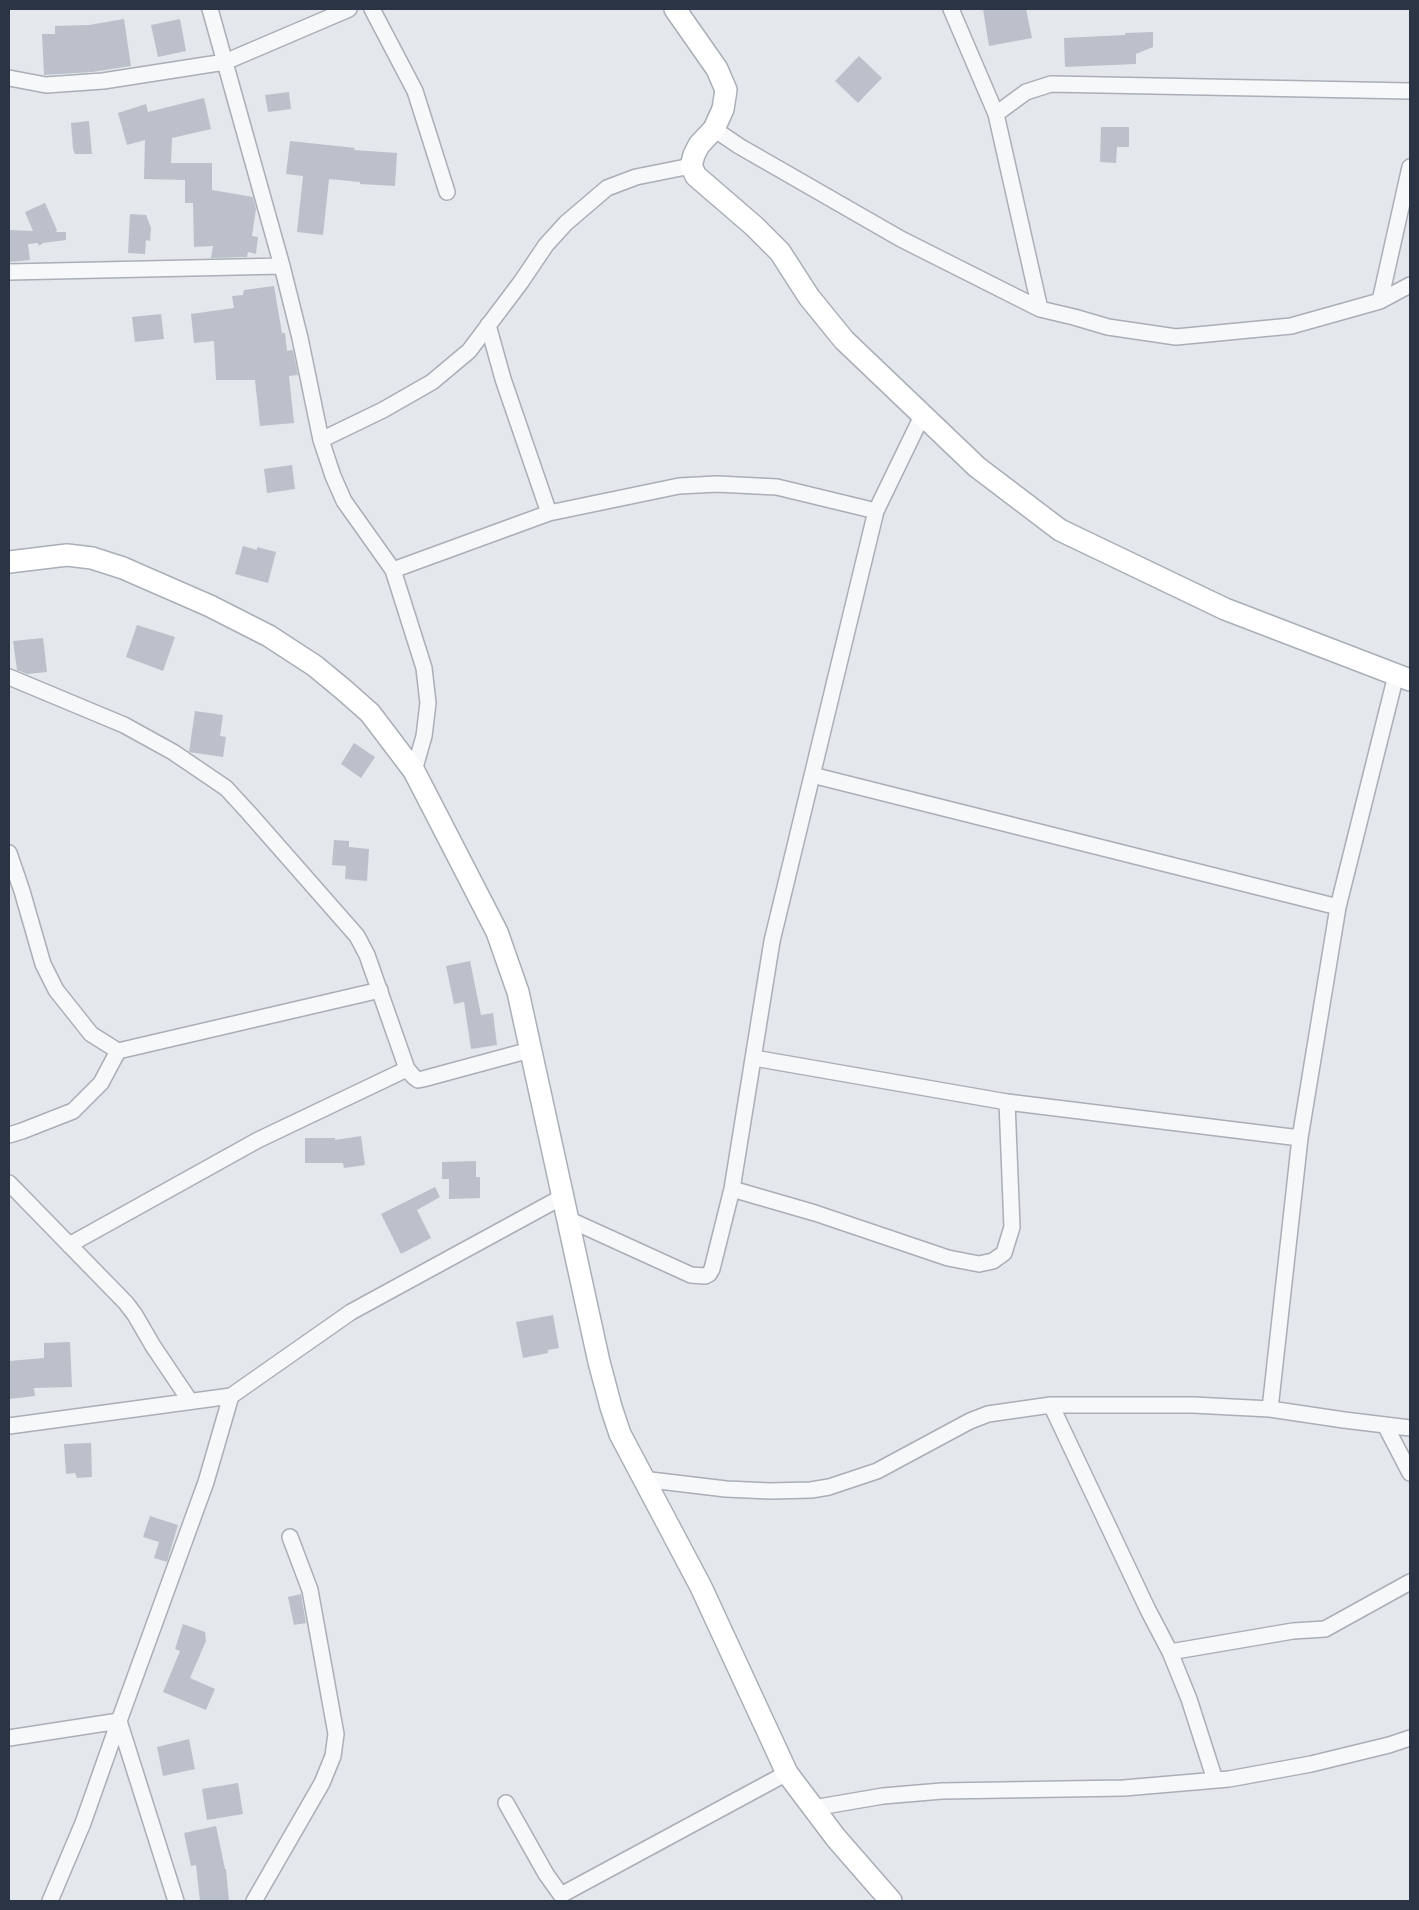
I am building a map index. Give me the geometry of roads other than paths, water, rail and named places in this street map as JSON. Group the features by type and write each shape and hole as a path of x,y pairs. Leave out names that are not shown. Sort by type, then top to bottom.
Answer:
{"street":[{"path":"210,9 282,266 300,338 321,440 344,501 393,570 424,668 428,703 424,736 414,771"},
{"path":"9,78 46,85 103,81 225,62 349,9"},
{"path":"372,9 415,91 446,192"},
{"path":"675,9 717,69 726,90 723,109 714,128 699,145 694,155 692,166 696,176 703,184 724,198 780,252 809,297 831,325 922,416 976,466 1060,530 1225,609 1403,678 1338,907 1300,1138 1270,1408"},
{"path":"951,9 996,114 1040,309"},
{"path":"996,114 1026,92 1051,84 1410,91"},
{"path":"714,128 739,146 901,239 1040,309 1108,327 1176,336 1291,326 1380,301 1410,285"},
{"path":"321,440 391,406 432,382 469,351 521,282 546,245 566,222 607,188 636,178 692,166"},
{"path":"1380,301 1410,167"},
{"path":"9,272 282,266"},
{"path":"488,325 503,380 549,513"},
{"path":"568,1220 691,1275 704,1276 709,1274 714,1264 732,1189 772,941 876,511 922,416"},
{"path":"393,570 549,513 679,486 717,484 777,487 876,511"},
{"path":"9,562 67,555 92,558 124,568 219,610 269,636 315,666 370,713 414,771 496,932 518,992 562,1197 611,1407 620,1434 700,1587 787,1774 836,1838 891,1901"},
{"path":"9,677 124,725 173,752 226,788 357,936 367,955 407,1069 418,1080 530,1050"},
{"path":"812,775 1338,907"},
{"path":"9,854 43,964 56,990 91,1034 118,1051 380,990"},
{"path":"9,1135 73,1111 101,1082 118,1051"},
{"path":"754,1058 1007,1102 1300,1138"},
{"path":"69,1245 258,1140 407,1069"},
{"path":"732,1189 815,1213 948,1258 979,1264 993,1261 1004,1254 1012,1227 1007,1102"},
{"path":"9,1183 114,1289 135,1315 153,1346 190,1401"},
{"path":"9,1426 231,1396 351,1312 562,1197"},
{"path":"50,1901 83,1823 206,1482 231,1396"},
{"path":"1051,1405 1148,1610 1170,1652 1189,1699 1215,1780"},
{"path":"642,1479 726,1489 786,1490 829,1487 877,1471 970,1421 988,1414 1051,1405 1164,1405 1270,1408 1410,1428"},
{"path":"1385,1425 1410,1473"},
{"path":"254,1901 322,1783 333,1756 336,1734 310,1590 290,1537"},
{"path":"1170,1652 1293,1631 1325,1629 1410,1582"},
{"path":"9,1738 120,1721"},
{"path":"120,1721 176,1901"},
{"path":"813,1808 883,1796 942,1791 1124,1788 1215,1780 1311,1764 1410,1738"},
{"path":"506,1803 561,1899 787,1774"}]}
